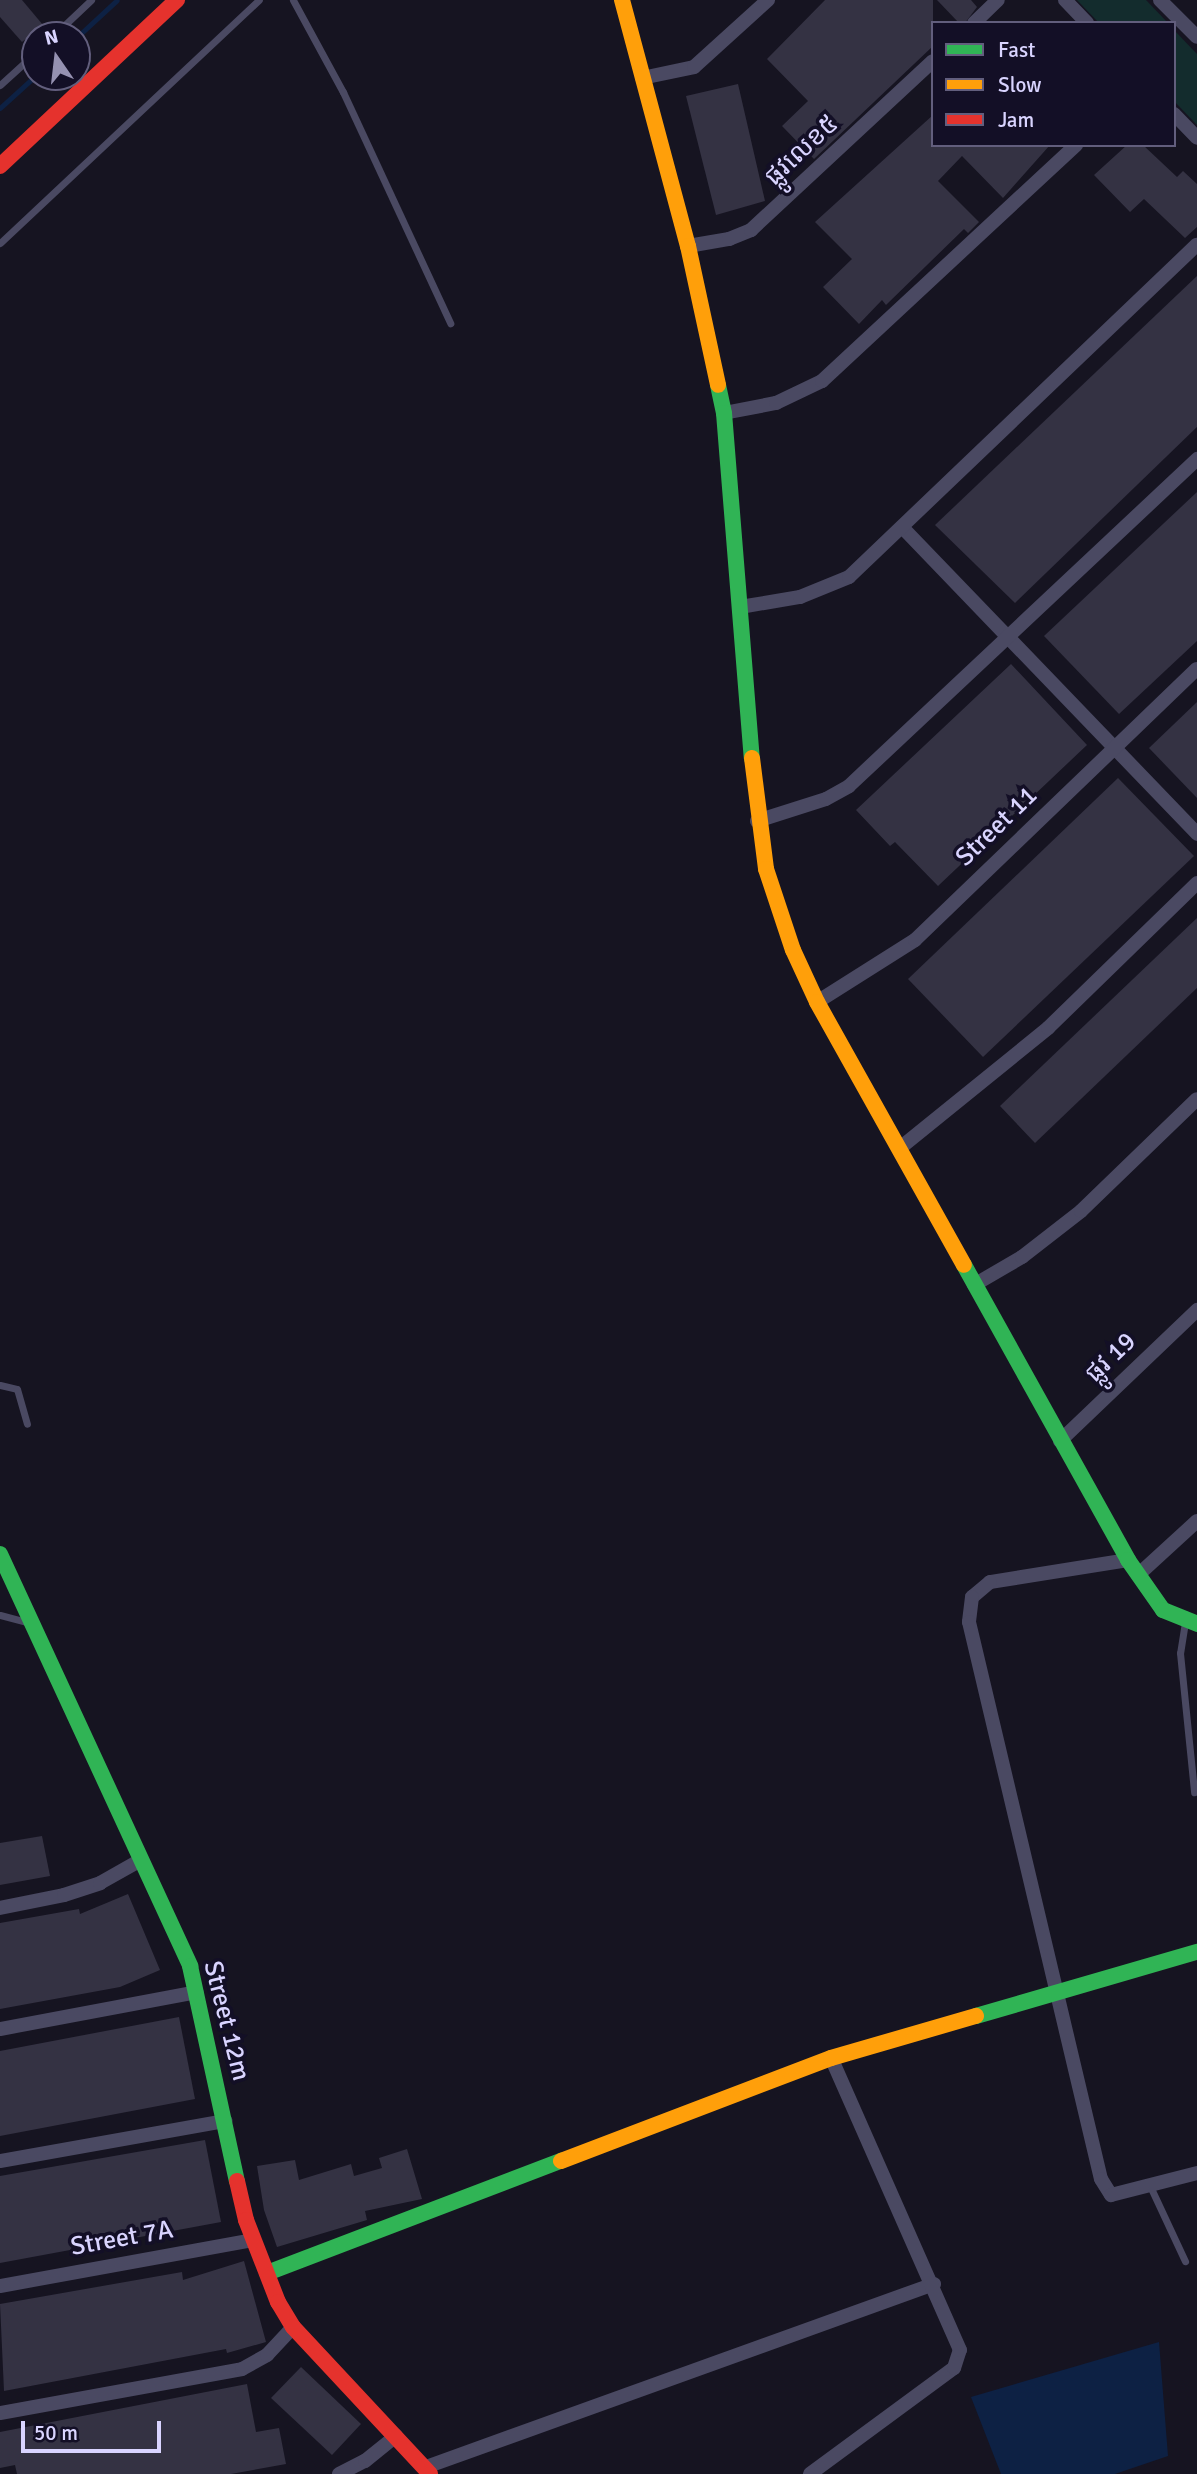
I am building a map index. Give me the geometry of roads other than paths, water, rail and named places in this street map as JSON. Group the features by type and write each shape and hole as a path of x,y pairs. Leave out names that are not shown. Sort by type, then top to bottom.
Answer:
{"main road":[{"path":"0,166 177,0"},
{"path":"622,0 688,246 724,413 757,821 766,869 793,950 817,1002 1128,1560 1163,1610 1191,1622"},
{"name":"Street 12m","path":"0,1554 4,1569 33,1624 139,1861 190,1966 254,2240 267,2273 293,2328 428,2471"},
{"path":"267,2273 831,2058 1197,1952"}],"street":[{"path":"642,78 694,68 768,0"},
{"path":"976,21 998,0"},
{"path":"1065,0 1085,21"},
{"path":"1160,0 1196,34"},
{"name":"ផ្លូវលេខ៥","path":"688,246 729,239 751,230 931,63"},
{"path":"1176,116 1197,138"},
{"path":"724,413 776,403 822,381 1074,147"},
{"path":"740,607 800,597 849,577 1197,245"},
{"path":"757,821 826,799 849,786 1197,459"},
{"path":"902,527 1197,834"},
{"name":"Street 11","path":"817,1002 915,940 1197,669"},
{"path":"900,1148 1048,1028 1197,883"},
{"path":"974,1285 1022,1256 1081,1211 1197,1099"},
{"name":"ផ្លូវ 19","path":"1060,1441 1197,1310"},
{"path":"1138,1574 1197,1521"},
{"path":"1128,1560 990,1582 972,1597 969,1608 1105,2189 1111,2195 1197,2173"},
{"path":"0,1908 64,1895 100,1883 139,1861"},
{"path":"0,2029 197,1992"},
{"path":"810,2474 954,2368 960,2350 934,2284 831,2058"},
{"path":"0,2161 225,2121"},
{"name":"Street 7A","path":"0,2286 254,2240"},
{"path":"428,2471 934,2284"},
{"path":"0,2413 242,2369 267,2355 293,2328"},
{"path":"339,2474 365,2461 396,2435"}],"lane":[{"path":"69,21 91,0"},
{"path":"0,243 259,0"},
{"path":"293,0 343,92 450,323"},
{"path":"0,85 21,65"},
{"path":"0,1385 17,1389 27,1424"},
{"path":"0,1615 33,1624"},
{"path":"1191,1622 1180,1653 1194,1792"},
{"path":"1150,2186 1185,2261"}],"water":[{"path":"1159,2342 1168,2456 1115,2474 1001,2474 971,2397"}],"waterway":[{"path":"91,24 117,0"},
{"path":"0,108 21,89"}]}
